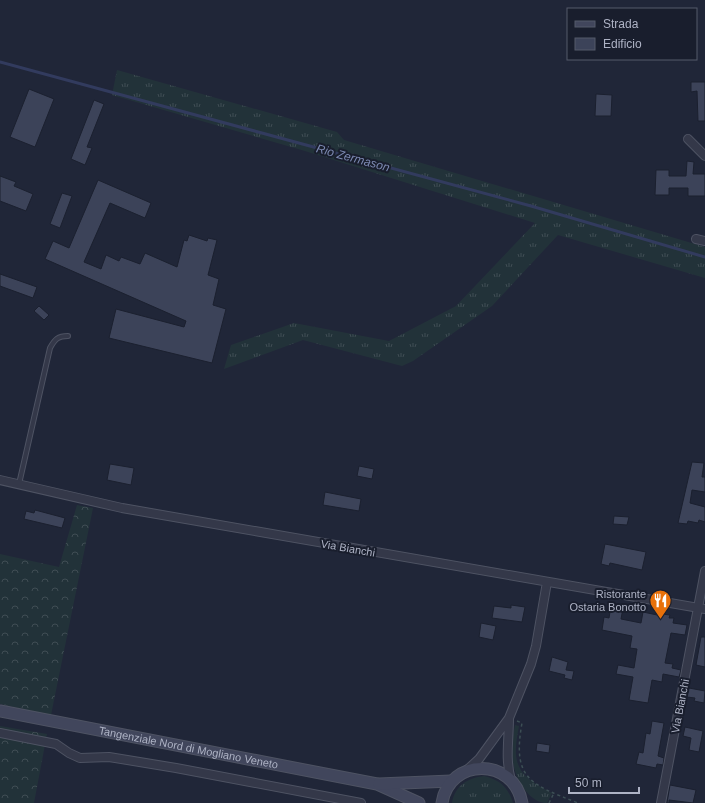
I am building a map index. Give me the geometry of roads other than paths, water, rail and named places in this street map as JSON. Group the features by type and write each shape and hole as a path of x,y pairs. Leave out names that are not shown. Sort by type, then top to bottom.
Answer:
{"main road":[{"name":"Tangenziale Nord di Mogliano Veneto","path":"0,711 377,784"},
{"path":"442,803 445,791 451,781 467,770 486,768 504,774 511,780 521,800 531,803"},
{"path":"377,784 451,781"},
{"path":"377,784 419,803"}],"street":[{"path":"688,139 705,156"},
{"path":"696,239 705,241"},
{"name":"Via Bianchi","path":"0,480 122,508 702,609"},
{"name":"Via Bianchi","path":"661,803 702,609 705,571"},
{"path":"467,770 479,759 509,718 515,706 536,646 547,582"},
{"path":"509,718 507,768 511,780"},
{"path":"0,733 56,744 69,753 80,758 110,757 362,803"}],"lane":[{"path":"19,484 50,348 55,340 60,336 68,336"}],"waterway":[{"name":"Rio Zermason","path":"0,62 531,206 705,257"}],"place":[{"name":"Ristorante Ostaria Bonotto","path":"661,620"}]}
